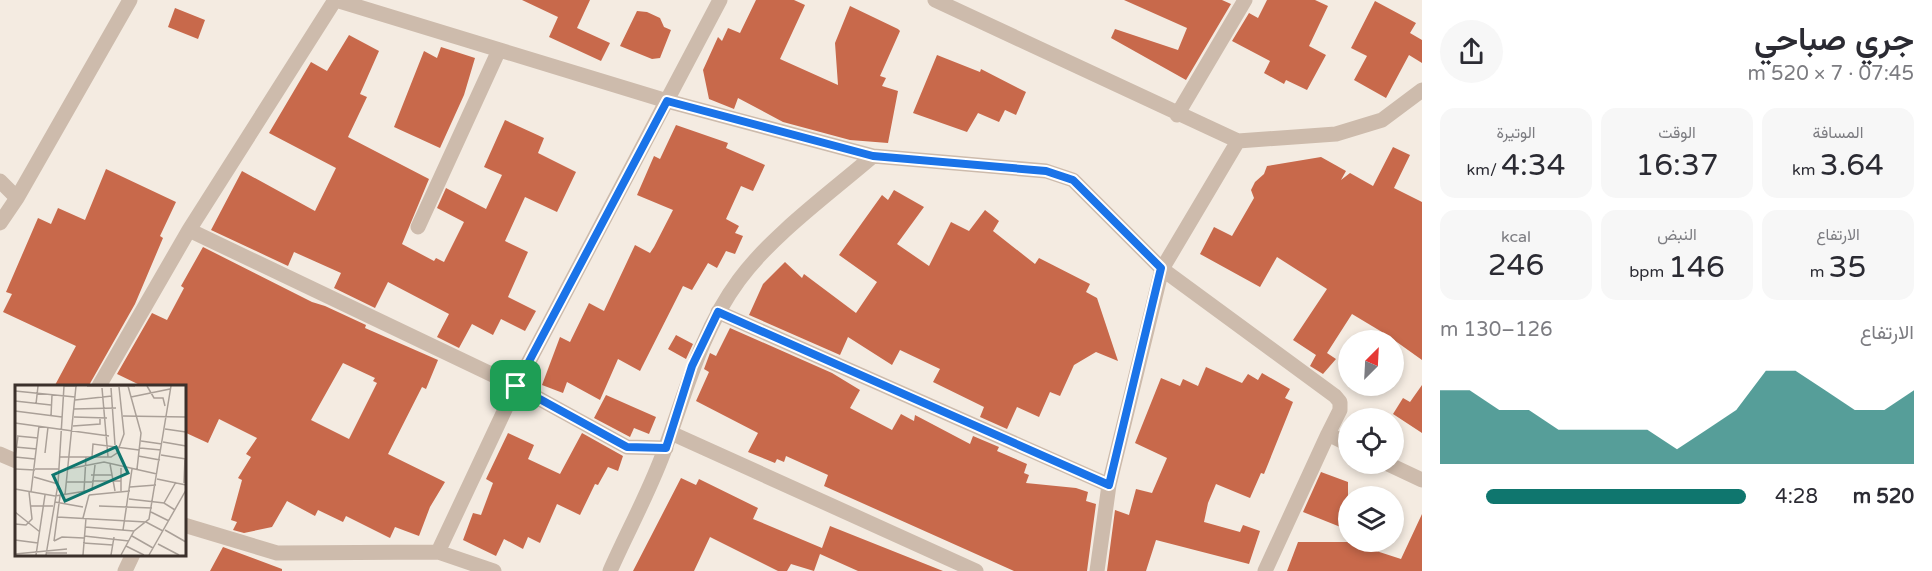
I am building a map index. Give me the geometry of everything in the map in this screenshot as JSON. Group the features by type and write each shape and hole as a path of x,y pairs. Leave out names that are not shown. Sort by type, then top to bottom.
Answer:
{"street":[{"path":"0,223 17,198 130,0"},
{"path":"100,385 189,230 336,0 667,101 873,156 1046,171 1073,180 1161,268 1335,396 1340,402 1340,410 1265,571"},
{"path":"438,552 516,386 720,0"},
{"path":"935,0 1238,141 1336,134 1382,120 1422,90"},
{"path":"1178,115 1245,0"},
{"path":"418,227 499,50"},
{"path":"1097,571 1109,485 1161,268 1238,141"},
{"path":"610,571 666,448 692,366 718,312 740,279 764,251 873,156"},
{"path":"0,181 17,198"},
{"path":"189,230 516,386 627,447 666,448"},
{"path":"718,312 1109,485"},
{"path":"671,433 976,571"},
{"path":"1328,434 1338,439"},
{"path":"0,454 15,461"},
{"path":"1404,472 1422,480"},
{"path":"186,526 277,553 438,552 494,571"},
{"path":"125,571 132,556"}],"building":[{"path":"522,0 590,0 577,28 610,43 601,61 549,37 558,17"},
{"path":"756,0 794,0 805,5 780,59 838,85 835,43 850,6 900,31 880,76 886,78 882,86 898,91 888,143 850,140 783,122 738,98 734,109 709,99 703,70 718,37 722,41 728,28 740,33"},
{"path":"1124,0 1222,0 1231,4 1186,80 1111,38 1115,29 1178,50 1187,28"},
{"path":"1267,0 1315,0 1328,6 1309,46 1326,55 1307,90 1286,80 1284,84 1264,73 1270,61 1232,41 1249,13 1258,18"},
{"path":"1375,1 1416,23 1410,33 1422,40 1422,63 1409,55 1386,98 1354,80 1367,56 1351,48"},
{"path":"175,8 205,20 198,39 168,27"},
{"path":"637,11 647,12 660,18 664,27 671,30 660,58 652,59 620,46"},
{"path":"349,35 379,51 360,94 367,97 348,137 429,179 402,244 434,261 436,258 444,262 464,222 437,208 446,188 486,209 502,175 484,167 505,120 544,138 538,153 576,172 557,212 525,197 505,241 528,252 508,297 536,311 525,331 501,319 493,335 472,324 459,348 437,337 449,314 388,282 375,308 334,288 341,273 294,252 288,266 211,230 242,171 315,211 336,168 269,133 311,62 327,71"},
{"path":"441,47 475,58 464,95 440,148 394,127 424,51 437,58"},
{"path":"937,55 980,72 981,69 1026,92 1016,115 1005,110 999,122 978,113 967,132 913,113"},
{"path":"676,125 728,143 726,148 765,165 753,191 741,186 726,219 739,226 735,233 743,236 735,254 726,251 717,268 708,263 692,290 683,286 640,371 618,359 600,400 567,382 563,393 542,385 560,337 570,342 589,303 604,311 635,245 650,253 654,247 673,210 637,195 654,156 660,159"},
{"path":"1393,147 1410,155 1394,188 1422,202 1422,360 1404,347 1404,330 1379,330 1352,314 1342,330 1338,330 1338,336 1327,353 1336,359 1323,374 1310,366 1316,355 1293,340 1327,289 1277,257 1260,287 1200,254 1214,227 1232,236 1254,198 1251,190 1255,182 1264,174 1267,166 1321,157 1346,171 1341,180 1350,173 1373,186"},
{"path":"106,169 176,202 160,236 163,238 135,304 89,385 55,385 76,346 3,312 12,294 6,292 38,218 51,224 58,208 85,220"},
{"path":"894,190 924,207 897,244 929,266 951,222 969,231 985,210 999,221 993,231 1035,264 1039,258 1090,284 1086,292 1097,298 1118,361 1096,352 1074,365 1060,396 1050,392 1039,417 1017,407 1007,429 980,417 984,407 933,382 940,369 900,350 892,365 848,337 840,355 749,315 763,284 785,262 802,278 804,274 856,313 877,282 839,255 882,195 888,200"},
{"path":"203,247 312,302 366,325 365,328 438,360 426,389 422,387 388,454 445,482 430,507 419,536 395,527 390,538 346,516 343,522 318,510 315,516 287,501 272,527 244,533 233,530 237,522 231,520 242,480 238,478 251,457 246,454 257,438 219,419 208,443 186,433 186,385 140,385 117,374 152,313 167,320 184,288 181,286","holes":["343,363 375,378 373,381 377,383 349,439 311,420"]},
{"path":"730,328 832,373 860,390 850,408 892,430 901,414 914,421 915,415 970,444 973,436 999,447 997,451 1027,464 1024,473 1029,475 1026,483 1076,488 1088,492 1086,501 1096,504 1087,571 1014,571 824,486 828,475 786,456 784,462 777,459 775,463 748,452 758,433 696,401 709,372 704,369 710,353 716,356"},
{"path":"676,335 693,344 686,359 668,349"},
{"path":"1206,367 1242,383 1248,374 1258,380 1262,373 1290,389 1285,398 1293,402 1264,474 1261,473 1250,498 1216,484 1208,503 1204,522 1240,532 1243,525 1260,531 1249,564 1156,540 1146,571 1107,571 1115,510 1129,515 1136,489 1152,493 1167,458 1135,443 1161,378 1180,386 1183,379 1198,386"},
{"path":"1422,385 1422,433 1404,421 1404,408 1397,408 1403,398 1410,402"},
{"path":"606,395 656,417 649,434 634,428 630,437 594,418"},
{"path":"508,433 534,445 528,459 560,474 582,433 623,456 618,471 608,467 598,485 595,484 580,515 557,504 540,543 528,537 523,549 504,539 496,556 463,540 473,513 481,515 493,483 486,479"},
{"path":"1321,472 1348,482 1348,486 1338,486 1338,526 1303,512"},
{"path":"681,478 696,485 699,479 758,508 753,519 822,548 830,526 943,571 858,571 820,554 814,571 791,564 787,571 778,571 710,537 694,571 633,571"},
{"path":"1422,514 1422,571 1287,571 1298,542 1338,542 1338,552 1379,552 1401,559"},
{"path":"223,547 282,569 282,571 210,571"}],"route":[{"path":"667,101 873,156 1046,171 1073,180 1092,196 1161,268 1109,485 718,312 692,366 666,448 634,449 627,447 516,386 667,101"}]}
